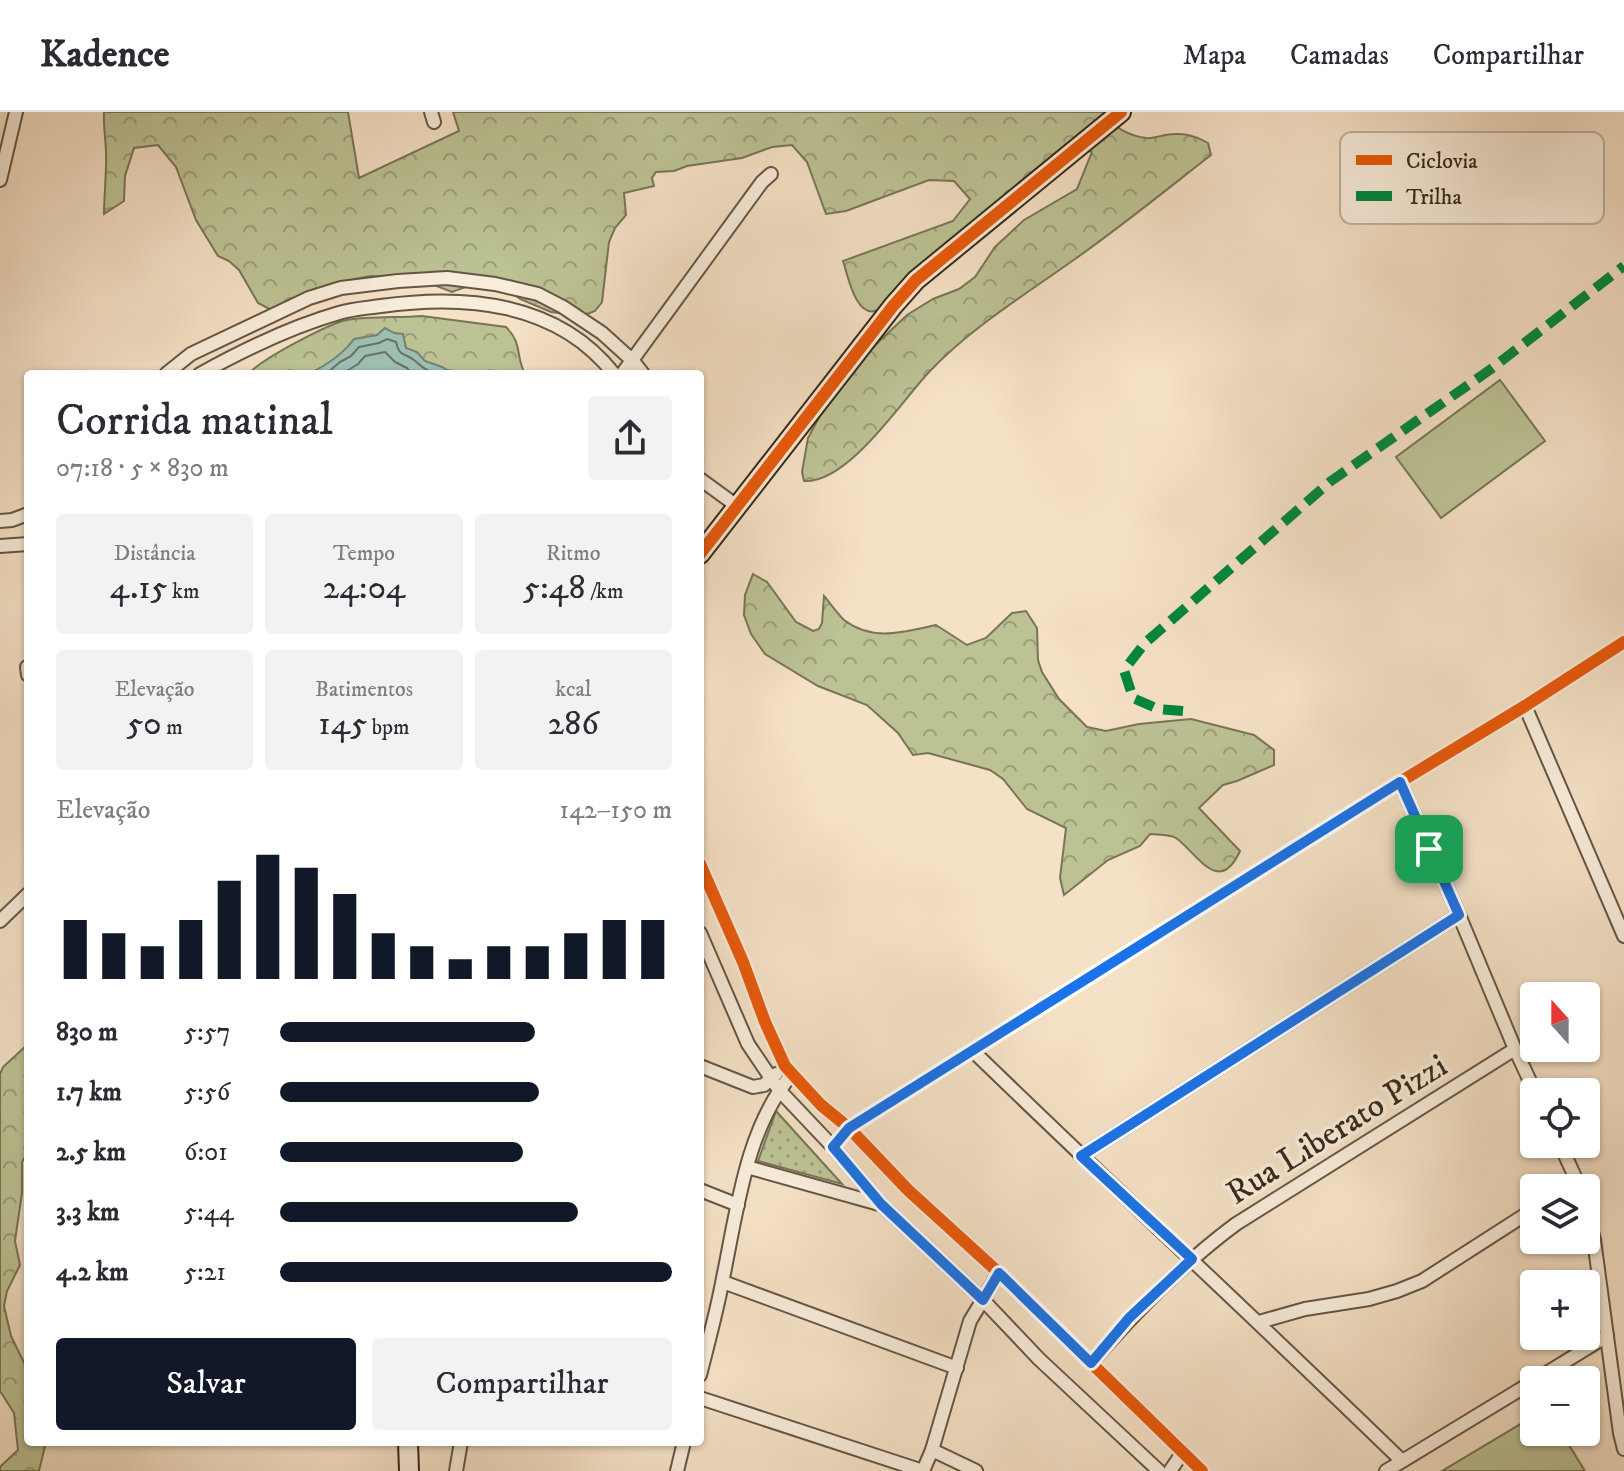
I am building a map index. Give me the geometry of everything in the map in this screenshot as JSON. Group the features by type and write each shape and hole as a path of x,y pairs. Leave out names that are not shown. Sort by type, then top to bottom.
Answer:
{"street":[{"path":"0,180 16,112"},
{"path":"704,542 737,506 916,280 1121,112"},
{"path":"625,370 762,182 771,174"},
{"path":"171,370 191,354 309,298 341,288 447,278 495,284 538,294 602,333 640,370"},
{"path":"207,370 240,351 343,311 405,302 457,300 522,311 566,330 600,357 611,370"},
{"path":"704,482 737,506"},
{"path":"0,521 24,516"},
{"path":"0,546 24,544"},
{"path":"833,1147 849,1128 1624,642"},
{"path":"1525,706 1624,936"},
{"path":"1400,782 1528,1078"},
{"path":"704,873 788,1070 908,1190 999,1273 1202,1471"},
{"path":"0,921 24,898"},
{"path":"1081,1156 1459,915"},
{"path":"704,942 748,1044 775,1085 881,1204 1159,1471"},
{"name":"Rua Liberato Pizzi","path":"1091,1363 1129,1318 1192,1259 1236,1224 1515,1049"},
{"path":"973,1051 1402,1461"},
{"path":"704,1068 753,1087 775,1085"},
{"path":"704,1359 747,1167 775,1085 788,1070"},
{"path":"747,1167 881,1204"},
{"path":"704,1192 738,1205"},
{"path":"1259,1322 1305,1309 1369,1299 1397,1291 1422,1281 1520,1218"},
{"path":"1596,1254 1624,1449"},
{"path":"704,1399 923,1471 970,1321 999,1273"},
{"path":"723,1282 957,1368"},
{"path":"704,1306 716,1310"},
{"path":"1557,1366 1607,1336"},
{"path":"1386,1471 1520,1389"},
{"path":"408,1446 409,1471"},
{"path":"456,1471 460,1446"},
{"path":"677,1471 683,1446"},
{"path":"932,1450 976,1471"},
{"path":"1170,1471 1183,1452"}],"green space":[{"path":"104,112 348,112 359,178 459,131 453,112 1104,112 1116,126 1134,135 1148,138 1177,134 1198,138 1208,143 1211,155 1110,234 963,340 930,371 856,455 821,478 804,481 802,472 808,438 829,399 853,366 907,315 933,299 959,289 975,277 995,247 1024,220 1077,189 1092,152 1086,150 878,310 864,309 859,303 843,261 953,221 970,199 954,181 929,180 846,211 826,214 807,162 792,145 772,147 742,158 656,172 652,178 654,186 624,193 626,215 609,242 602,302 595,311 582,316 551,312 520,299 496,281 482,281 452,292 416,278 371,276 339,282 294,311 275,312 258,303 239,270 218,256 196,220 176,167 158,145 134,148 125,176 124,201 104,214"},
{"path":"422,316 506,327 515,339 523,370 253,370 311,335 347,320"},
{"path":"1500,380 1545,441 1441,518 1396,457"},
{"path":"753,574 767,582 796,622 813,631 819,629 822,623 824,596 844,620 866,631 889,633 936,625 967,645 986,638 1012,613 1026,611 1037,628 1038,660 1042,672 1059,699 1087,727 1106,731 1191,719 1254,735 1274,750 1274,765 1223,785 1199,808 1240,851 1232,864 1216,871 1200,861 1176,838 1150,834 1140,846 1108,860 1064,895 1060,878 1066,828 1027,809 1003,779 990,770 928,753 913,755 898,733 867,705 818,686 765,654 751,634 744,615 745,595"},
{"path":"24,1048 24,1159 15,1241 20,1265 7,1291 4,1306 11,1336 24,1363 24,1446 45,1446 39,1471 0,1471 0,1467 18,1450 14,1413 0,1391 0,1074 3,1067"},
{"path":"776,1111 842,1184 758,1161"},
{"path":"1520,1424 1520,1446 1570,1446 1585,1471 1442,1471"}],"water":[{"path":"385,328 403,334 406,348 417,352 425,361 447,370 315,370 345,350 354,339 377,335"}],"marked path":[{"path":"1183,711 1158,709 1133,698 1124,670 1145,643 1331,481 1491,369 1624,266"}],"cycle path":[{"path":"704,549 916,280 1121,112"},
{"path":"833,1147 849,1128 1624,642"},
{"path":"704,873 785,1066 908,1190 999,1273 1202,1471"}],"route":[{"path":"1400,782 1429,849 1459,915 1081,1156 1192,1259 1129,1318 1091,1363 999,1273 983,1300 881,1204 833,1147 849,1128 1400,782"}]}
